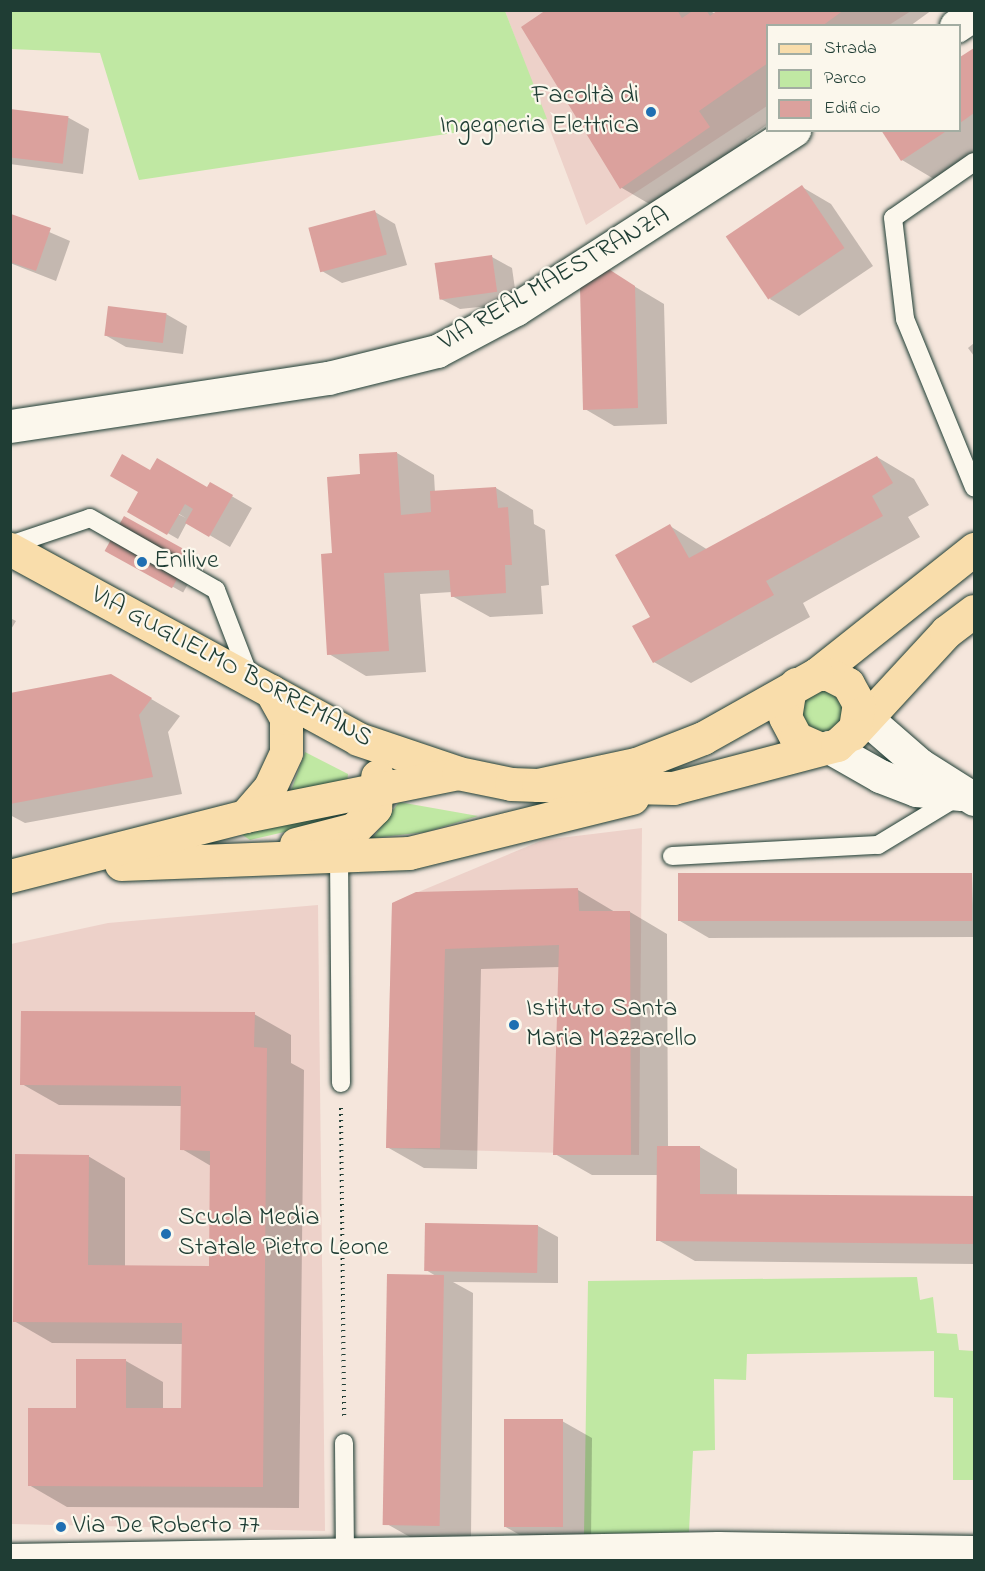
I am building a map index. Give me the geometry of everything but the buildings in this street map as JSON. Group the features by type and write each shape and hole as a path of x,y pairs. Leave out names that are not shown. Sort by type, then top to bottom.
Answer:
{"main road":[{"name":"VIA GUGLIELMO BORREMANS","path":"10,547 358,739 458,772"},
{"path":"844,734 796,738 785,717 789,693 975,549"},
{"path":"50,869 250,856 409,853 458,843 673,788 844,734 887,694 946,632 975,611"},
{"path":"538,785 636,764 703,738 806,679 828,674 848,684 855,693 844,734"},
{"path":"245,816 270,787 286,752 286,718 261,686"},
{"path":"250,856 354,829 375,808 378,790 377,768 358,739"},
{"path":"10,876 50,869 245,816 458,772 538,785 673,788"}],"street":[{"path":"959,24 975,14"},
{"name":"VIA REAL MAESTRANZA","path":"10,426 328,378 437,351 516,309 791,132"},
{"path":"844,734 971,792"},
{"path":"844,734 880,776 916,790 971,792"},
{"path":"10,1560 345,1557 718,1548 975,1552"}],"lane":[{"path":"975,162 893,218 905,319 975,487"},
{"path":"10,547 90,518 216,590 261,686"},
{"path":"672,856 878,845 971,792"},
{"path":"339,856 341,1083"},
{"path":"344,1443 345,1557"}],"path":[{"path":"341,1083 344,1443"}],"shaded area":[{"name":"Facoltà di Ingegneria Elettrica","path":"505,11 911,11 891,24 766,24 766,107 586,225"},
{"name":"Istituto Santa Maria Mazzarello","path":"642,828 639,1155 386,1148 392,903 543,840"},
{"name":"Scuola Media Statale Pietro Leone","path":"318,905 325,1531 11,1524 11,944 108,923"}],"green space":[{"path":"11,10 505,11 547,119 139,180 100,53 11,49"},
{"path":"821,690 836,696 842,711 836,726 821,732 806,726 800,711 806,696"},
{"path":"305,752 348,774 347,782 291,791"},
{"path":"399,802 478,816 426,832 373,838"},
{"path":"335,813 332,821 250,840 241,834"},
{"path":"917,1277 920,1300 933,1297 937,1333 957,1334 959,1350 974,1351 974,1480 953,1480 953,1398 934,1397 934,1351 747,1354 746,1380 714,1379 715,1450 693,1451 689,1532 584,1534 588,1281"}],"place":[{"name":"Facoltà di Ingegneria Elettrica","path":"651,112"},
{"name":"Enilive","path":"142,562"},
{"name":"Istituto Santa Maria Mazzarello","path":"514,1025"},
{"name":"Scuola Media Statale Pietro Leone","path":"166,1234"},
{"name":"Via De Roberto 77","path":"61,1527"}]}
